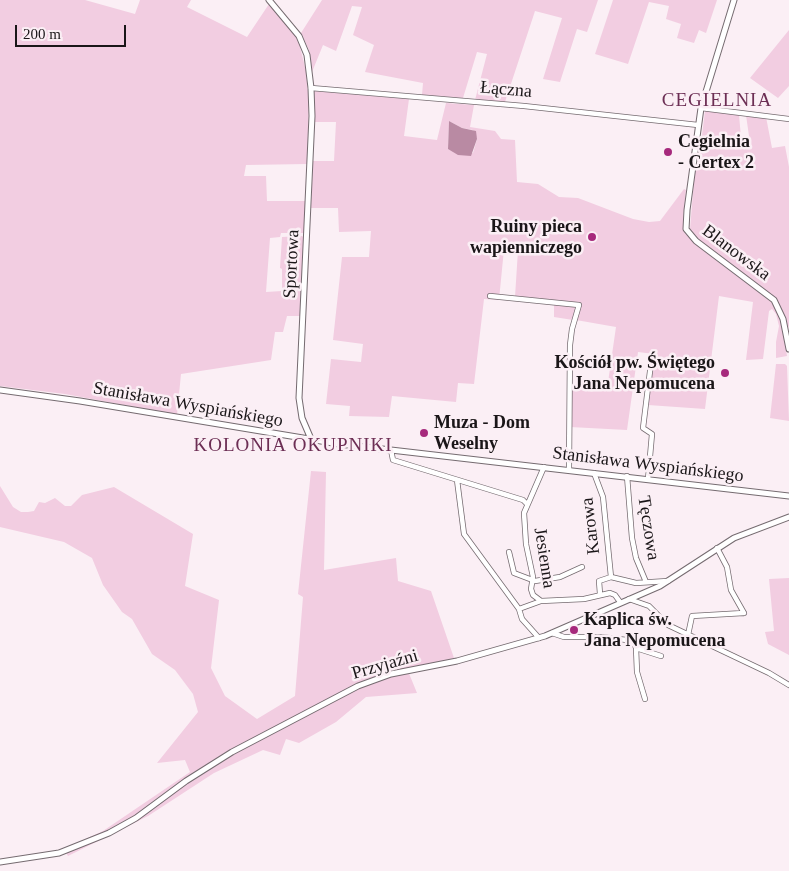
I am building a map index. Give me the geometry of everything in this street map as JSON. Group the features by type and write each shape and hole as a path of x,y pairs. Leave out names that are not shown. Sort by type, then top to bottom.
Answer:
{"street":[{"name":"Sportowa","path":"269,0 299,36 306,54 311,88 312,116 300,398 302,418 311,439"},
{"name":"Blanowska","path":"734,0 701,108 687,210 688,233 774,300 783,319 789,349"},
{"name":"Łączna","path":"311,88 532,106 698,125"},
{"path":"701,108 789,119"},
{"path":"490,296 579,305 572,329 570,345 569,470"},
{"path":"648,479 652,434 643,428 652,355"},
{"name":"Stanisława Wyspiańskiego","path":"0,390 80,400 311,439 391,450 789,496"},
{"path":"391,450 393,460 523,500 527,504"},
{"name":"Jesienna","path":"544,467 524,513 532,592 542,601 584,599 600,594"},
{"name":"Karowa","path":"594,473 603,497 611,577"},
{"name":"Tęczowa","path":"627,476 632,538 636,558 646,582"},
{"path":"458,480 462,531 519,609 522,619 539,638"},
{"name":"Przyjaźni","path":"0,862 59,853 109,832 136,818 186,781 232,752 358,686 391,674 457,661 552,633 670,581 717,548 747,532 789,517"},
{"path":"688,635 692,616 744,613 731,590 727,568 717,548"},
{"path":"509,552 514,573 532,581 560,577 582,567"},
{"path":"620,602 614,594 600,594 599,581 611,577 636,582 670,581"},
{"path":"628,598 649,606 668,625 769,673 789,685"},
{"path":"519,609 542,601"},
{"path":"552,633 564,636 601,636 634,643 637,672 645,699"},
{"path":"636,648 661,656"}],"shaded area":[{"path":"0,0 85,0 135,14 140,0 191,0 187,7 247,37 269,4 298,39 306,71 309,103 307,164 246,165 244,176 266,176 267,201 306,201 305,233 281,233 280,237 270,238 266,292 282,291 282,269 280,268 282,237 302,236 304,238 301,316 287,316 283,332 275,332 271,360 181,374 177,415 65,394 0,386"},
{"path":"322,0 598,0 587,32 577,29 560,82 543,79 562,18 535,11 505,102 475,100 487,54 477,52 463,98 422,95 423,83 365,72 374,45 353,35 362,7 352,6 336,51 323,45 312,72 309,50 301,33"},
{"path":"613,0 717,0 706,33 699,30 694,43 677,38 681,24 666,19 669,6 649,2 628,64 595,54"},
{"path":"789,30 789,86 778,98 750,78"},
{"path":"314,91 409,99 404,136 437,140 446,103 474,105 470,127 495,131 501,139 515,140 517,182 538,184 559,197 578,198 633,219 649,222 660,221 684,189 686,190 683,218 685,233 700,248 772,302 782,322 787,356 776,358 779,326 776,314 772,309 769,311 763,359 746,360 753,302 719,296 705,409 648,405 654,354 638,352 627,430 570,427 571,385 607,389 616,327 576,320 582,303 515,297 518,250 504,249 499,300 484,299 474,384 458,383 456,402 392,396 389,417 349,416 350,406 326,404 331,359 361,362 363,344 333,340 342,257 369,257 371,231 339,232 338,208 311,208 313,161 334,161 336,122 315,122","holes":["449,121 462,128 473,130 477,139 473,153 448,149"]},
{"path":"705,111 739,115 741,137 749,136 746,115 766,117 772,148 785,146 789,167 789,328 774,297 699,240 690,229 695,168 698,168"},
{"path":"449,121 462,128 476,131 477,139 471,156 458,155 448,149"},
{"path":"554,305 574,306 576,309 573,320 554,317"},
{"path":"776,364 785,364 787,366 789,421 770,418"},
{"path":"311,471 326,472 324,570 396,558 398,581 431,591 454,658 408,671 417,693 366,697 336,722 299,743 286,739 280,755 263,750 214,773 148,816 68,856 64,849 103,831 190,772 185,760 157,763 198,712 193,694 175,670 152,654 132,619 122,612 103,585 92,558 64,542 0,527 0,486 13,507 21,512 34,511 39,502 45,503 55,498 65,506 71,506 82,495 114,487 193,534 185,586 219,600 211,668 225,696 257,719 295,696 303,597 298,594"},
{"path":"789,578 789,655 768,644 765,632 774,631 769,579"}],"place":[{"name":"Cegielnia - Certex 2","path":"668,152"},
{"name":"Ruiny pieca wapienniczego","path":"592,237"},
{"name":"Kościół pw. Świętego Jana Nepomucena","path":"725,373"},
{"name":"Muza - Dom Weselny","path":"424,433"},
{"name":"Kaplica św. Jana Nepomucena","path":"574,630"}],"district":[{"name":"CEGIELNIA","path":"717,101"},
{"name":"KOLONIA OKUPNIKI","path":"293,446"}]}
